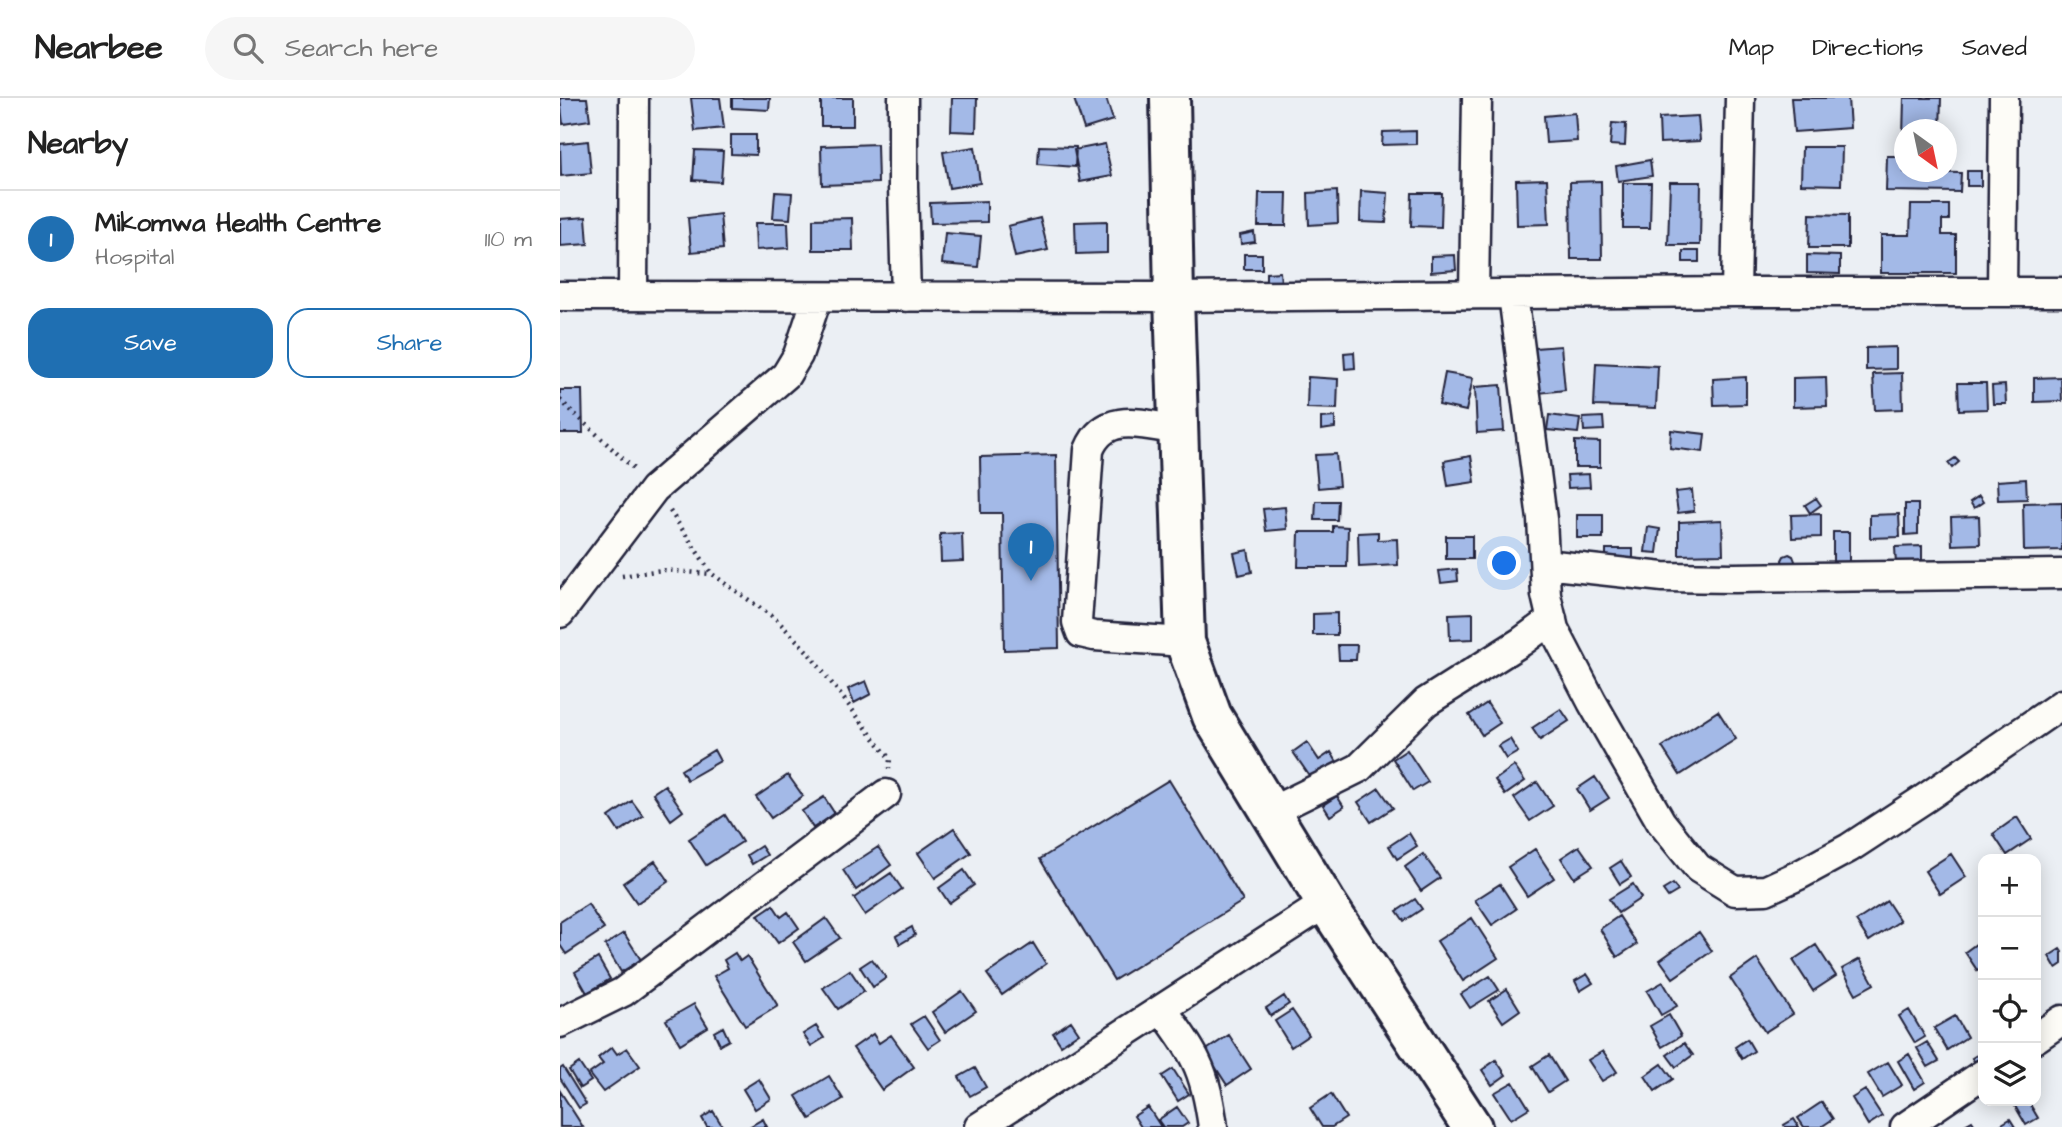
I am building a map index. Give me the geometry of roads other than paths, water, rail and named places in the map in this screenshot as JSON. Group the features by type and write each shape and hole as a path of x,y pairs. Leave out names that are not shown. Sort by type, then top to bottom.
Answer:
{"main road":[{"path":"1170,98 1185,642 1212,716 1269,812 1472,1127"}],"street":[{"path":"633,295 634,98"},
{"path":"903,98 902,186 906,297"},
{"path":"1474,294 1477,98"},
{"path":"1736,292 1740,98"},
{"path":"2003,291 2004,98"},
{"path":"560,296 817,298 2062,292"},
{"path":"1513,295 1542,519 1546,595 1554,629 1592,702 1661,822 1698,868 1734,891 1766,890 1849,849 2062,704"},
{"path":"560,613 654,489 786,375 798,355 817,298"},
{"path":"1178,430 1121,423 1107,426 1093,439 1089,450 1077,622 1081,633 1094,636 1185,642"},
{"path":"1545,564 1663,577 1711,578 2062,574"},
{"path":"1269,812 1360,768 1426,702 1521,642 1552,619"},
{"path":"560,1023 623,992 886,794"},
{"path":"979,1127 1326,902"},
{"path":"1162,1009 1198,1064 1213,1127"},
{"path":"2041,1035 2062,1020"},
{"path":"1905,1127 1978,1077"}],"place":[{"name":"Mikomwa Health Centre","path":"1031,581"}]}
